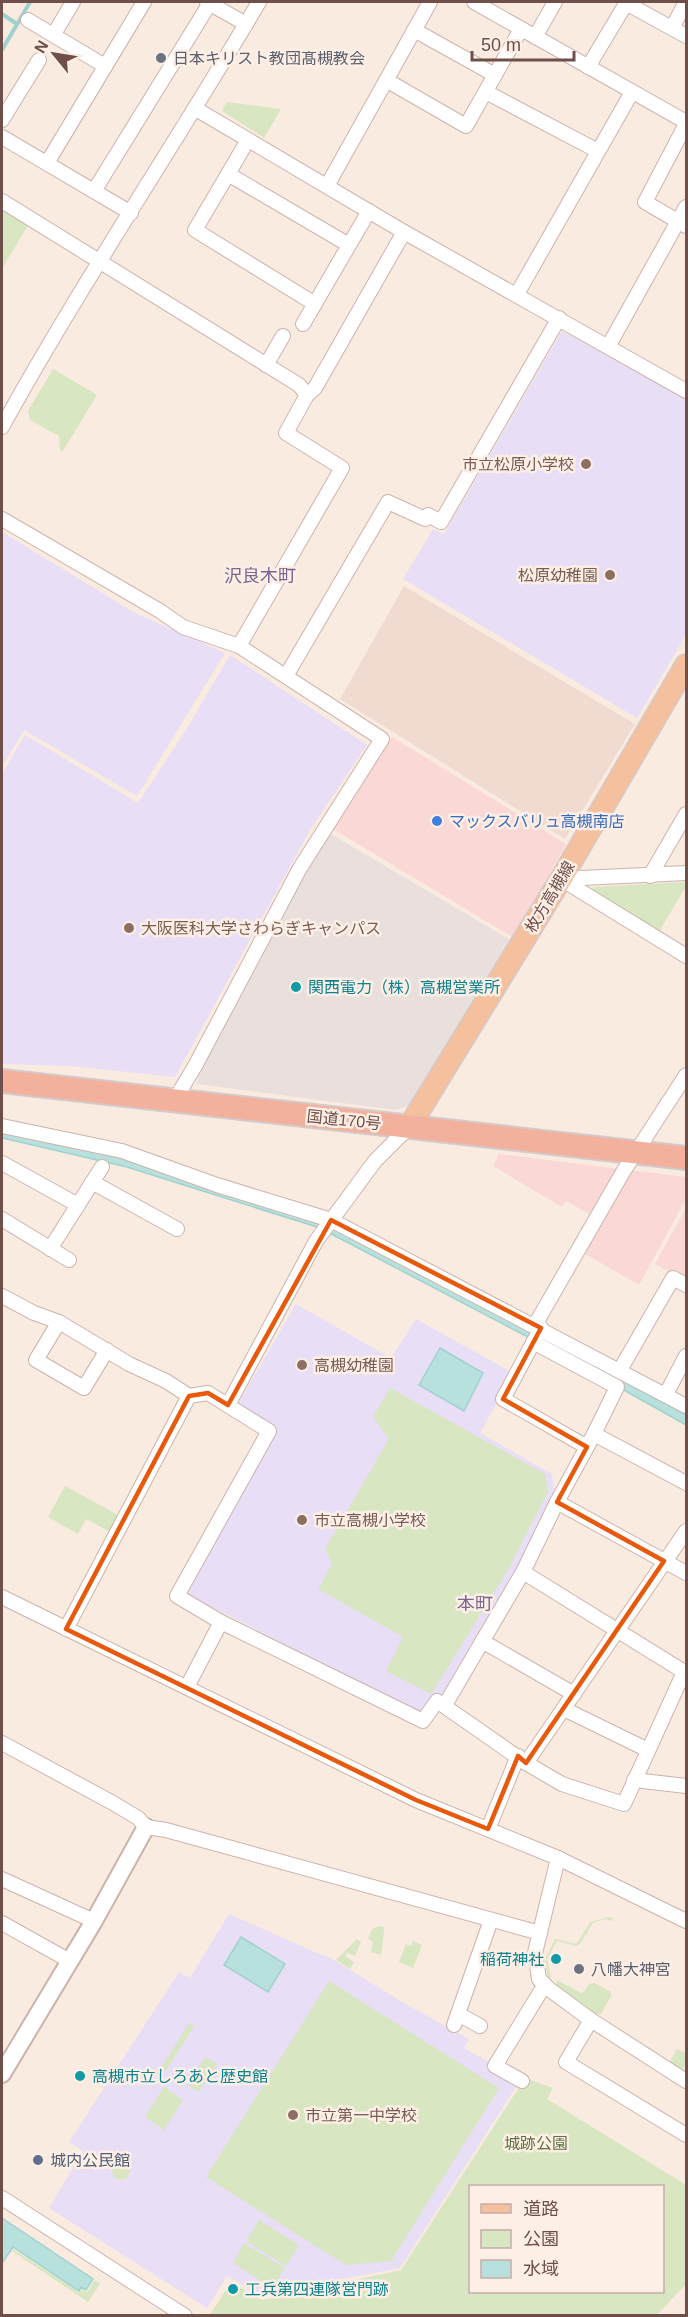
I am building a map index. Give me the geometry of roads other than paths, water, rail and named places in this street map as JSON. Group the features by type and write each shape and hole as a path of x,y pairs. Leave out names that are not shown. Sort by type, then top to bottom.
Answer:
{"highway":[{"name":"国道170号","path":"2,1081 687,1158"}],"main road":[{"name":"枚方高槻線","path":"409,1127 561,879 687,665"}],"street":[{"path":"54,34 73,2"},
{"path":"46,164 144,2"},
{"path":"94,191 209,2 246,24"},
{"path":"2,428 100,261 196,109 259,2"},
{"path":"327,186 430,2"},
{"path":"535,37 555,2"},
{"path":"588,67 626,2 687,36"},
{"path":"672,28 687,2"},
{"path":"479,3 687,123 645,202 682,224"},
{"path":"28,20 105,66"},
{"path":"386,80 466,126 521,29"},
{"path":"414,30 495,75"},
{"path":"2,120 39,60"},
{"path":"486,92 598,151"},
{"path":"517,294 632,92"},
{"path":"196,109 404,232 609,345 687,391"},
{"path":"2,137 130,213"},
{"path":"248,140 195,230 315,304"},
{"path":"228,174 349,245"},
{"path":"2,201 299,385 307,395"},
{"path":"609,345 682,224 687,207"},
{"path":"303,324 369,211"},
{"path":"239,646 342,468 286,433 307,395 315,388 404,232"},
{"path":"286,676 388,502 425,519 428,515 441,522 558,318"},
{"path":"266,365 283,336"},
{"path":"2,519 112,582 183,627 239,646 382,739 300,868 195,1066 174,1101"},
{"path":"650,876 687,814"},
{"path":"561,879 687,873"},
{"path":"561,879 687,956"},
{"path":"587,1447 503,1399 533,1342 538,1327 623,1172 687,1075"},
{"path":"2,1126 122,1152 217,1185 331,1220 687,1406"},
{"path":"228,1405 316,1241 375,1161 409,1127"},
{"path":"2,1163 78,1205"},
{"path":"50,1249 102,1167"},
{"path":"92,1182 177,1229"},
{"path":"2,1219 69,1260"},
{"path":"620,1370 673,1278 687,1285"},
{"path":"2,1296 34,1313 59,1322 129,1364 166,1381 189,1396 208,1393 269,1431 177,1596 221,1622 423,1721 437,1701 562,1784 624,1804 685,1673 523,1572"},
{"path":"59,1322 36,1360 84,1388 106,1350"},
{"path":"445,1706 523,1572 617,1387 533,1342"},
{"path":"666,1394 687,1356"},
{"path":"66,1629 189,1396"},
{"path":"594,1434 687,1483"},
{"path":"557,1502 687,1573"},
{"path":"488,1829 522,1759 564,1709 664,1561 687,1531"},
{"path":"2,1597 416,1800 558,1858 687,1921"},
{"path":"187,1687 221,1622"},
{"path":"482,1641 574,1694"},
{"path":"564,1709 648,1750"},
{"path":"2,1743 113,1803 138,1818 146,1827 220,1845 540,1933"},
{"path":"634,1780 687,1786"},
{"path":"2,2074 94,1921 146,1827"},
{"path":"558,1858 535,1962 539,1978 544,1986 591,2020 687,2081"},
{"path":"2,1879 94,1921"},
{"path":"480,2026 456,2019 491,1920"},
{"path":"2,1923 70,1962"},
{"path":"522,2081 495,2066 544,1986"},
{"path":"591,2020 566,2062 687,2135"},
{"path":"2,2198 185,2316"}],"water":[{"path":"2,1131 122,1158 319,1219 686,1415 686,1425 547,1347 320,1228 127,1167 2,1138"},
{"path":"440,1348 483,1373 464,1411 419,1385"},
{"path":"241,1937 285,1964 268,1992 224,1965"},
{"path":"2,2218 93,2279 86,2290 81,2287 79,2291 13,2247 2,2263"}],"waterway":[{"path":"2,50 30,2"},
{"path":"2,14 17,24"}],"place":[{"name":"日本キリスト教団髙槻教会","path":"161,58"},
{"name":"市立松原小学校","path":"586,464"},
{"name":"松原幼稚園","path":"610,575"},
{"name":"マックスバリュ高槻南店","path":"437,821"},
{"name":"大阪医科大学さわらぎキャンパス","path":"129,928"},
{"name":"関西電力（株）高槻営業所","path":"296,987"},
{"name":"高槻幼稚園","path":"302,1365"},
{"name":"市立高槻小学校","path":"302,1520"},
{"name":"稲荷神社","path":"556,1959"},
{"name":"八幡大神宮","path":"579,1969"},
{"name":"高槻市立しろあと歴史館","path":"80,2076"},
{"name":"市立第一中学校","path":"293,2115"},
{"name":"城内公民館","path":"38,2160"},
{"name":"工兵第四連隊営門跡","path":"233,2289"}],"district":[{"name":"沢良木町","path":"260,576"},
{"name":"本町","path":"475,1604"}],"park label":[{"name":"城跡公園","path":"536,2143"}]}
